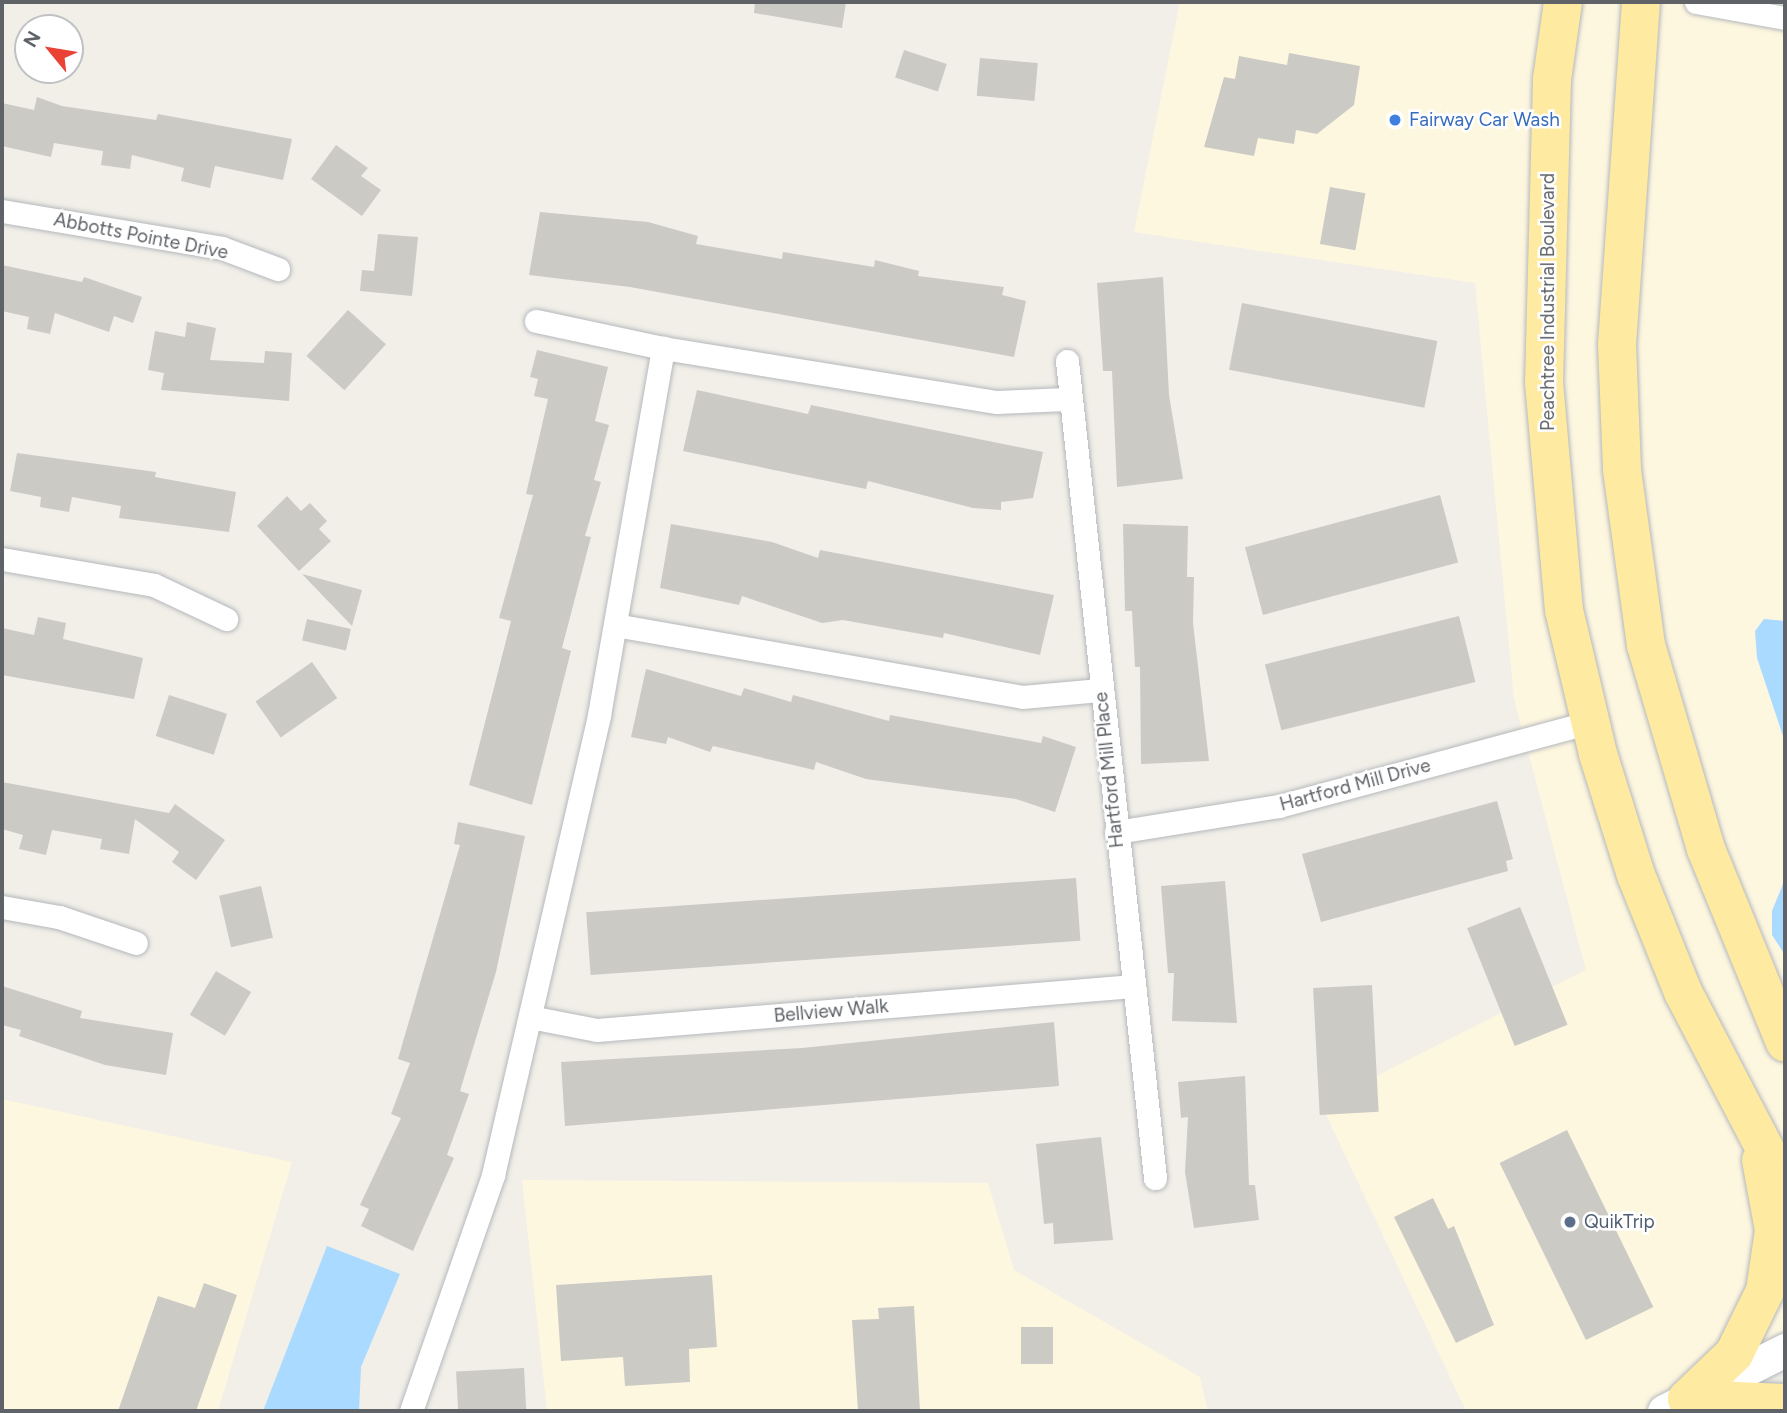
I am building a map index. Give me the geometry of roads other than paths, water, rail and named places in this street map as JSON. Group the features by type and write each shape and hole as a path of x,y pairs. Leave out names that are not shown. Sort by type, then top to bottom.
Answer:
{"highway":[{"name":"Peachtree Industrial Boulevard","path":"1563,2 1552,92 1544,382 1564,610 1591,722 1636,875 1683,992 1785,1187"},
{"path":"1642,2 1617,344 1622,470 1646,645 1706,849 1785,1043"},
{"path":"1675,1405 1734,1354 1765,1291 1774,1230 1756,1130"},
{"path":"1675,1405 1785,1403"}],"main road":[{"path":"1675,1405 1785,1350"}],"street":[{"path":"1696,2 1785,18"},
{"name":"Abbotts Pointe Drive","path":"2,211 222,248 278,269"},
{"path":"536,321 663,348 997,402 1066,399"},
{"path":"411,1411 493,1175 615,625 663,348"},
{"name":"Hartford Mill Place","path":"1067,361 1066,399 1155,1178"},
{"path":"2,559 154,585 226,619"},
{"path":"615,625 1022,697 1100,690"},
{"name":"Hartford Mill Drive","path":"1116,832 1279,806 1591,722"},
{"path":"2,907 59,917 136,943"},
{"name":"Bellview Walk","path":"530,1017 597,1030 1133,986"}],"water":[{"path":"1764,619 1785,621 1785,742 1757,658 1755,631"},
{"path":"1785,879 1785,955 1772,935 1772,911"},
{"path":"327,1246 400,1274 361,1367 359,1411 263,1411"}],"place":[{"name":"Fairway Car Wash","path":"1395,120"},
{"name":"QuikTrip","path":"1570,1222"}]}
